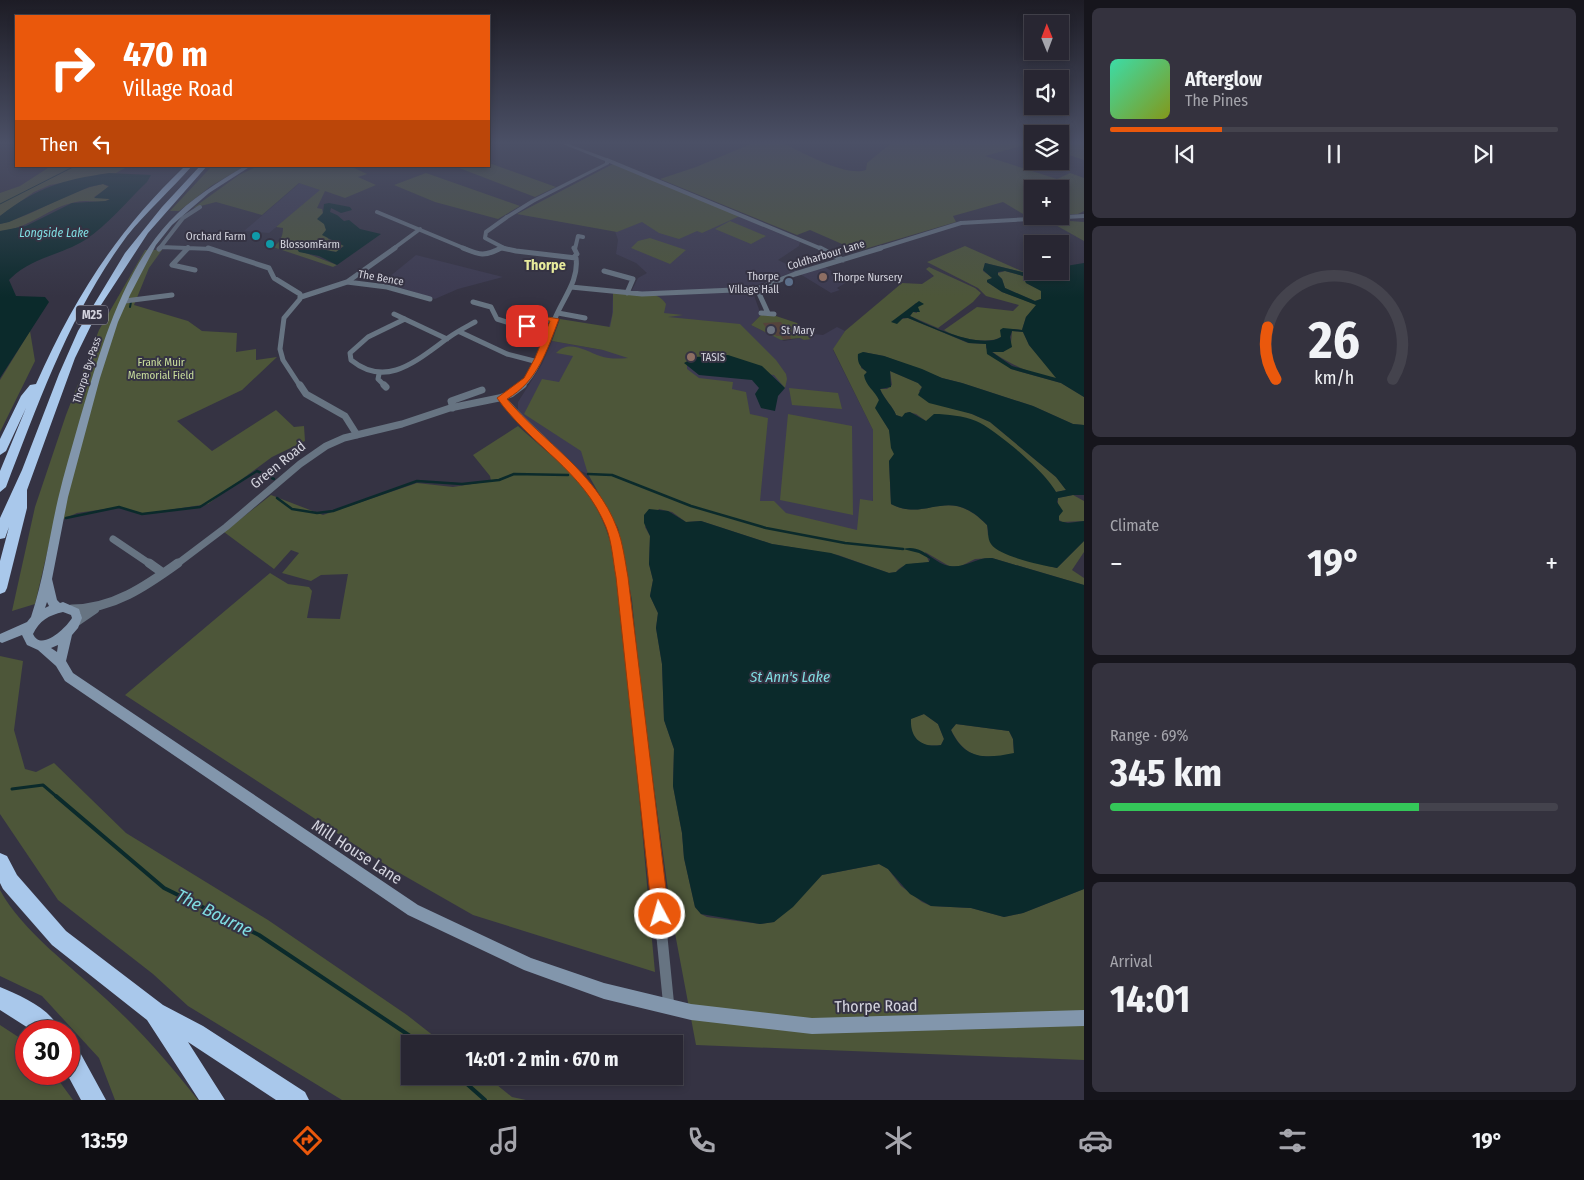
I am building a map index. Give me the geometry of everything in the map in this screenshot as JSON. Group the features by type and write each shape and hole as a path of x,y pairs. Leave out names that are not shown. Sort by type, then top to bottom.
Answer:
{"highway":[{"name":"M25","path":"0,488 43,377 84,295 118,242 160,194"},
{"name":"M25","path":"0,534 8,512 22,488 71,357 99,301 149,226 177,194"},
{"path":"0,451 26,396 43,377"},
{"path":"0,588 21,508 22,488"},
{"path":"0,863 10,882 59,938 155,1013 195,1034 297,1100"},
{"path":"0,998 38,1020"},
{"path":"155,1013 213,1100"},
{"path":"80,1075 94,1100"}],"main road":[{"name":"Thorpe By-Pass","path":"34,642 27,634 33,623 49,574 63,497 103,357 125,302 147,256 170,225 204,194"},
{"name":"Thorpe By-Pass","path":"49,574 49,590 52,602 58,608"},
{"path":"58,608 72,610 77,618 66,635 51,643 1,638 33,623 44,613 58,608"},
{"path":"60,662 66,635"},
{"name":"Mill House Lane","path":"34,642 60,662 69,677 413,910 529,965 604,991 669,1008"},
{"name":"Thorpe Road","path":"669,1008 812,1026 1084,1018"}],"street":[{"path":"547,194 507,217 486,232 484,236 491,242 522,253 574,257"},
{"path":"693,194 812,242 843,260"},
{"path":"200,207 183,218 160,248 210,248 262,264 269,268 274,278 296,292 301,298 284,318 280,349 283,360 306,394 345,416 357,435"},
{"path":"377,212 482,254 492,253 502,246"},
{"name":"Coldharbour Lane","path":"571,287 627,293 674,293 757,288 795,274 961,223 1084,216"},
{"path":"347,282 420,229"},
{"path":"574,257 578,254 574,247 578,236 583,237"},
{"path":"188,247 172,264 195,270"},
{"path":"574,257 578,263 571,287 555,319 538,362 527,380 502,398 518,417 573,468 596,497 612,529 622,577 638,708 666,962 669,1008"},
{"path":"604,271 634,280 627,293"},
{"name":"The Bence","path":"301,298 347,282 387,287 430,299"},
{"path":"757,288 768,313"},
{"path":"125,302 172,295"},
{"path":"473,302 484,303 493,309 497,319 514,326 527,326 542,319 555,319"},
{"path":"558,313 585,318"},
{"path":"761,313 774,314"},
{"path":"394,314 447,339"},
{"path":"405,319 389,326 360,344 350,353 350,358 358,366 370,373 379,374 420,359 447,339 475,322"},
{"path":"460,332 502,352 538,362"},
{"path":"379,374 378,379 386,387"},
{"path":"453,408 450,403 451,401 482,390"},
{"name":"Green Road","path":"76,622 97,608 126,596 163,573 231,522 316,452 336,441 453,408 502,398"},
{"path":"113,539 163,573"},
{"name":"Green Road","path":"72,610 97,608"}],"shaded area":[{"path":"287,194 316,194 269,233 244,231"},
{"name":"TASIS","path":"555,194 686,194 800,242 799,246 778,260 799,270 751,287 761,315 751,325 784,341 800,338 810,339 805,333 823,335 837,327 845,331 833,350 873,430 875,446 871,546 612,475 588,474 573,468 518,417 518,402 542,364 552,341 603,350 612,315 613,290 632,290 638,278 647,273 636,263 616,254 618,240 615,231 517,214"},
{"path":"416,255 503,277 458,289 435,299 383,282"},
{"name":"Thorpe Nursery","path":"825,267 846,280 847,282 837,288 840,290 831,293 800,274"}],"green space":[{"path":"0,194 31,194 0,216"},
{"path":"72,194 98,194 94,197 111,199 102,202 80,201 66,205 20,226 0,231 0,224 26,215"},
{"path":"186,194 200,194 179,211 170,211"},
{"path":"212,194 286,194 262,215 216,202 193,208"},
{"path":"315,194 323,194 317,208 322,209 328,239 344,245 337,252 308,247 303,252 337,265 333,267 273,247 279,241 283,231 283,228 276,227"},
{"path":"335,194 354,194 345,198"},
{"path":"417,194 487,194 520,206 498,219 435,202"},
{"path":"528,194 541,194 535,197"},
{"path":"555,194 690,194 742,215 702,233 697,231 679,239 659,233 642,222 617,232 517,214"},
{"path":"698,194 1024,194 1024,215 1003,202 953,216 956,222 858,251 810,230 797,235"},
{"path":"1069,194 1084,194 1084,211 1078,214 1069,214"},
{"path":"1069,220 1084,222 1084,241 1056,225 1069,225"},
{"path":"730,221 766,236 751,244 715,229"},
{"path":"650,238 686,250 670,264 631,248 638,241"},
{"path":"965,246 1024,272 985,263 983,271 993,278 987,280 987,282 1002,292 1037,305 1026,317 1022,330 1014,329 1001,333 1001,337 996,339 964,338 949,333 944,330 977,307 1013,311 1019,305 986,296 978,288 927,262"},
{"name":"Frank Muir Memorial Field","path":"145,250 162,250 149,268 134,305 188,321 202,331 237,333 236,352 256,349 256,360 277,357 242,390 177,421 212,451 276,410 294,427 304,426 305,441 272,457 208,504 142,514 119,507 77,513 54,523 35,604 12,611 35,507 66,415 99,330"},
{"path":"929,267 975,288 981,293 973,302 938,328 910,316 913,312 917,313 916,303 898,319 891,321 908,318 968,343 986,344 986,348 1011,369 1061,383 1084,397 1084,425 1073,424 1033,406 942,378 884,356 863,352 861,368 866,371 879,400 878,412 889,430 895,454 889,461 891,504 904,509 916,510 949,505 960,507 973,513 987,525 988,535 1048,566 1057,568 1084,541 1084,552 1072,570 1084,578 1084,585 992,558 975,559 959,567 949,566 925,552 929,562 903,566 896,572 889,573 838,555 772,544 701,521 686,522 672,512 659,509 645,527 650,536 649,564 653,580 650,596 658,613 656,628 662,664 664,720 674,749 673,786 682,833 684,858 695,907 701,914 707,917 760,924 774,922 822,875 879,864 888,869 901,886 922,902 931,906 971,908 1004,917 1023,913 1084,889 1084,1060 696,1045 671,912 641,692 632,600 618,528 588,474 581,451 524,414 542,379 559,382 573,356 556,353 561,349 572,346 607,358 628,358 603,350 552,341 560,319 610,327 613,312 613,290 642,292 656,296 666,304 664,313 683,315 668,317 740,324 776,360 786,374 785,388 774,375 687,364 687,369 699,378 733,382 732,389 746,392 750,414 768,418 760,501 774,501 786,513 857,530 860,499 873,501 873,430 833,349 845,331 902,283 922,284 934,276 926,269"},
{"path":"1005,271 1024,276 1026,283 1041,290 1041,299 1035,301 1005,288 998,273"},
{"path":"770,314 797,323 811,339 781,340 751,325 761,315"},
{"path":"30,331 35,361 0,432 0,380"},
{"path":"1012,331 1023,332 1029,345 1057,378 1022,369 991,351 1003,352 1011,343"},
{"path":"890,371 918,383 922,387 919,391 990,422 1056,477 1066,490 1056,492 1038,470 1003,440 926,421 916,414 908,412 902,417 896,415 880,389 887,389 892,385"},
{"path":"789,388 838,393 842,409 792,405"},
{"path":"788,414 852,426 853,515 780,500"},
{"path":"518,426 562,465 591,498 606,528 616,565 655,972 473,915 389,867 125,695 270,573 288,584 309,587 312,591 307,618 340,619 348,574 321,575 311,581 282,573 299,553 291,550 274,569 224,532 271,495 323,515 417,483 453,487 491,481 490,476 473,455"},
{"path":"1073,495 1084,501 1084,521 1062,522 1058,519 1058,498"},
{"path":"0,656 23,661 14,730 25,769 36,772 54,763 126,833 268,920 407,1015 433,1035 401,1035 401,1085 497,1085 512,1097 526,1100 342,1100 188,1006 153,974 58,900 0,814"},
{"path":"924,714 938,724 944,739 941,745 922,744 912,732 910,719"},
{"path":"956,724 1009,731 1013,739 1014,754 985,757 970,752 963,747 951,730"},
{"path":"0,890 9,905 34,934 131,1023 198,1100 115,1100 99,1058 80,1037 80,1020 64,1020 42,996 0,976"},
{"path":"0,1025 15,1035 15,1085 62,1085 73,1100 0,1100"}],"water":[{"name":"Longside Lake","path":"33,194 72,194 9,222 0,224 0,216"},
{"name":"Longside Lake","path":"99,194 135,194 109,220 85,240 37,261 19,271 9,280 16,296 45,297 49,302 0,378 0,231 26,226 72,203 106,201 110,199 94,198"},
{"path":"329,203 350,207 352,210 341,213 331,208 330,212 344,221 349,220 360,229 381,234 337,265 319,256 299,252 297,249 311,247 336,252 344,246 322,235 326,230 324,224 317,219 323,213 324,204"},
{"path":"985,263 1024,273 1024,278 1023,276 1005,271 998,272 998,275 1002,279 1005,288 1035,301 1041,299 1041,291 1026,283 1025,280 1069,280 1069,266 1084,263 1084,397 1061,383 1011,369 987,354 986,344 969,343 908,318 903,318 897,324 891,322 919,301 924,304 918,307 920,312 913,312 910,316 968,339 992,340 1001,337 1000,330 1003,328 1022,330 1026,317 1036,305 1002,292 987,282 987,280 992,278 983,270","holes":["1012,331 1023,332 1029,345 1056,378 1012,366 992,352 1003,352 1012,347 1010,337"]},
{"path":"863,352 884,356 942,378 1033,406 1073,424 1084,425 1084,495 1058,498 1057,502 1063,511 1059,516 1059,521 1068,523 1084,521 1084,541 1057,568 1012,557 996,549 990,542 987,525 973,513 961,507 950,505 917,510 904,509 891,504 889,461 894,454 891,448 889,430 875,408 879,400 866,382 864,375 867,372 860,365 858,354","holes":["890,371 918,383 922,387 918,395 929,403 972,414 990,422 1056,477 1066,490 1056,492 1051,484 1020,452 976,421 944,414 934,414 926,421 910,412 905,413 902,417 896,415 880,389 891,387"]},
{"path":"728,355 762,366 785,388 778,396 775,411 761,408 755,394 759,388 752,380 699,375 684,363 695,357"},
{"name":"St Ann's Lake","path":"649,509 668,511 686,522 701,521 772,544 831,553 889,573 896,572 906,564 929,562 930,559 919,553 903,549 910,548 922,551 938,562 950,566 992,558 1084,585 1084,889 1023,913 1004,917 971,908 931,906 910,894 888,869 879,864 822,875 793,907 774,922 760,924 701,914 695,907 684,858 682,833 673,786 674,749 664,720 662,664 656,628 658,613 650,596 653,580 649,564 650,536 644,523 644,515","holes":["924,714 938,724 944,739 941,745 928,745 915,737 911,726 911,719","956,724 1009,731 1013,739 1014,753 985,756 969,752 957,740 951,730"]}],"building":[{"name":"St Mary","path":"781,322 791,339 783,339 781,336 776,336 773,330 768,331 763,323"}],"waterway":[{"path":"0,204 19,194"},
{"path":"130,307 131,302"},
{"path":"66,518 119,507 142,514 200,507 257,471 274,479"},
{"path":"277,498 292,509 317,513 333,511 417,481 462,484 499,480 514,474 568,475"},
{"path":"588,474 612,475 691,506 766,528 845,543 903,549"},
{"name":"The Bourne","path":"12,789 43,785 57,797"},
{"name":"The Bourne","path":"56,796 164,888 259,935 409,1035"},
{"name":"The Bourne","path":"468,1085 485,1100"}],"place":[{"name":"Orchard Farm","path":"256,236"},
{"name":"BlossomFarm","path":"270,244"},
{"name":"Thorpe Nursery","path":"823,277"},
{"name":"Thorpe Village Hall","path":"789,282"},
{"name":"St Mary","path":"771,330"},
{"name":"TASIS","path":"691,357"}],"district":[{"name":"Thorpe","path":"545,265"}],"route":[{"path":"527,326 537,320 555,319 540,358 527,380 509,395 502,398 518,417 573,468 596,497 612,529 622,577 660,914"}]}
